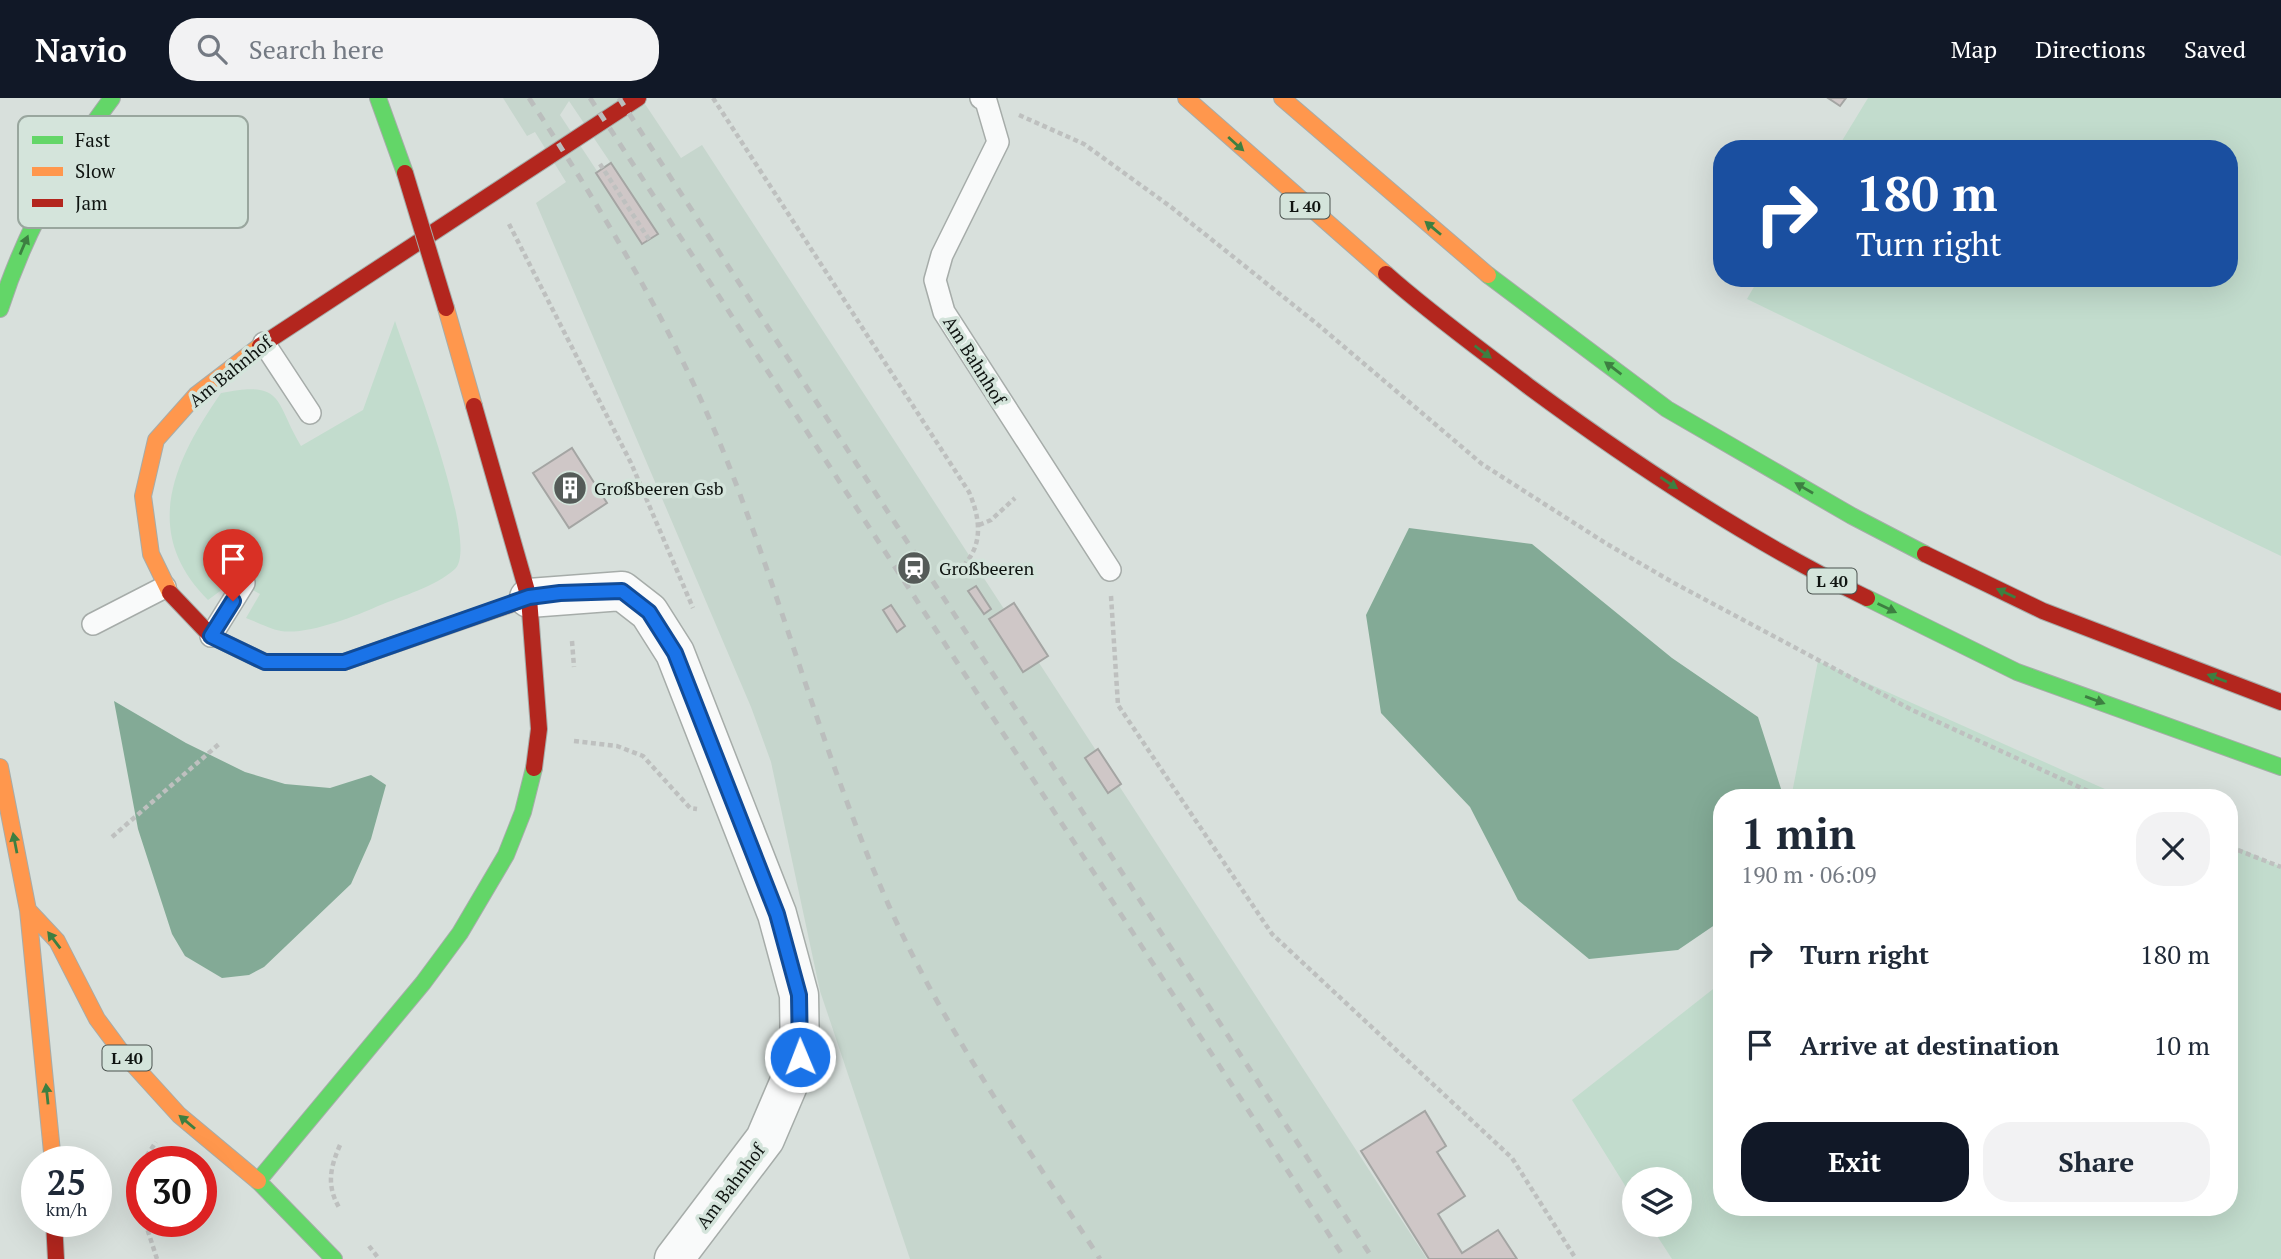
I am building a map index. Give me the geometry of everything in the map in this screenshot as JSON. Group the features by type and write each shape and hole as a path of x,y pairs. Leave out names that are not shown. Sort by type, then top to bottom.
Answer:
{"main road":[{"path":"100,116 112,98"},
{"path":"258,1181 423,983 460,933 506,855 523,812 540,729 529,597 446,308 405,173 378,98"},
{"name":"Am Bahnhof","path":"529,597 344,662 265,662 211,636 177,604 165,587 151,554 143,496 156,440 196,395 264,343 638,98"},
{"name":"L 40","path":"1186,98 1428,311 1580,424 1703,506 1830,580 2017,672 2281,767"},
{"path":"1282,98 1490,277 1667,409 1852,516 1958,571 2043,611 2281,702"},
{"path":"0,309 31,228"},
{"path":"0,766 28,910 51,1146"},
{"name":"L 40","path":"28,910 57,941 97,1019 120,1050 180,1115 258,1181 334,1259"},
{"path":"54,1237 55,1259"}],"street":[{"name":"Am Bahnhof","path":"529,597 622,591 649,612 675,653 777,914 799,995 800,1057 765,1139 674,1259"}],"lane":[{"name":"Am Bahnhof","path":"984,99 998,142 950,237 935,280 944,312 1110,570"},
{"path":"264,343 310,413"},
{"path":"211,636 244,583"},
{"path":"93,624 165,587"}],"path":[{"path":"713,98 961,477 974,503 979,525 975,546 963,566"},
{"path":"984,99 1084,144 1171,207 1305,315 1482,464 1607,544 1708,602 1912,710 2083,789"},
{"path":"599,163 650,241"},
{"path":"509,223 631,463 695,612"},
{"path":"979,525 991,520 1015,498"},
{"path":"1110,570 1118,705 1272,934 1512,1158 1576,1259"},
{"path":"572,741 617,746 643,755 690,808 713,813 732,803"},
{"path":"112,837 219,744"},
{"path":"2238,851 2281,867"},
{"path":"344,1137 331,1167 330,1180 332,1194 346,1216"},
{"path":"150,1237 157,1259"},
{"path":"368,1244 379,1259"}],"shaded area":[{"path":"503,98 641,98 681,158 702,145 1427,1259 910,1259 820,991 771,762 751,707 536,203 566,182 535,132 527,136","holes":["569,101 610,162 597,171 560,115"]},
{"path":"1868,98 2281,98 2281,556 1747,299 1754,287 2238,287 2238,140 1842,140"},
{"path":"395,321 451,490 460,553 455,569 438,581 344,620 292,632 281,631 246,618 260,594 235,580 208,600 187,574 175,549 170,523 171,496 178,470 190,444 221,393 257,389 267,392 281,406 301,446 363,410"},
{"path":"1409,528 1532,544 1672,658 1758,717 1781,789 1713,789 1713,926 1678,950 1589,959 1518,900 1470,807 1381,713 1366,615"},
{"path":"1818,661 2105,789 1793,789"},
{"path":"114,701 186,743 245,772 285,784 330,788 371,775 386,785 371,839 351,884 264,967 249,975 222,978 185,956 172,934 138,829"},
{"path":"2238,848 2281,867 2281,1259 1672,1259 1658,1237 1692,1237 1692,1167 1622,1167 1622,1181 1572,1100 1713,989 1713,1216 2238,1216"}],"building":[{"path":"1828,98 1846,98 1840,106"},
{"path":"611,163 658,234 642,244 596,173"},
{"name":"Großbeeren Gsb","path":"572,448 607,503 569,528 533,473"},
{"path":"976,586 991,609 984,614 968,591"},
{"path":"1014,603 1048,656 1023,672 989,619"},
{"path":"891,605 905,626 897,632 883,610"},
{"path":"1098,749 1121,784 1108,793 1085,758"},
{"path":"1425,1111 1446,1146 1437,1152 1465,1196 1438,1214 1462,1253 1498,1230 1517,1259 1429,1259 1361,1151"}],"railway":[{"path":"529,98 615,235 666,329 713,426 753,530 846,800 889,906 911,952 988,1087 1100,1259"},
{"path":"590,98 1345,1259"},
{"path":"619,98 1373,1259"}],"traffic: fast":[{"path":"99,116 112,98"},
{"path":"378,98 405,173"},
{"path":"0,309 33,228"},
{"path":"1488,275 1667,409 1852,516 1925,554"},
{"path":"1867,598 2017,672 2281,767"},
{"path":"334,1259 258,1181 423,983 460,933 506,855 523,812 534,768"}],"traffic: slow":[{"path":"1186,98 1386,274"},
{"path":"1282,98 1488,275"},
{"path":"446,308 474,406"},
{"path":"170,593 151,554 143,496 156,440 196,395 260,346"},
{"path":"0,767 28,910 51,1146"},
{"path":"28,910 57,941 97,1019 120,1050 179,1115 258,1181"}],"traffic: jam":[{"path":"260,346 638,98"},
{"path":"405,173 446,308"},
{"path":"1386,274 1528,386 1651,473 1779,552 1867,598"},
{"path":"474,406 529,598 539,729 534,768"},
{"path":"1925,554 2043,611 2281,702"},
{"path":"170,593 211,636 265,662 344,662 529,598"},
{"path":"55,1237 56,1259"}],"place":[{"name":"Großbeeren Gsb","path":"570,488"},
{"name":"Großbeeren","path":"914,568"}],"route":[{"path":"233,601 211,636 265,662 344,662 529,597 622,591 649,612 675,653 777,914 799,995 800,1057"}]}
